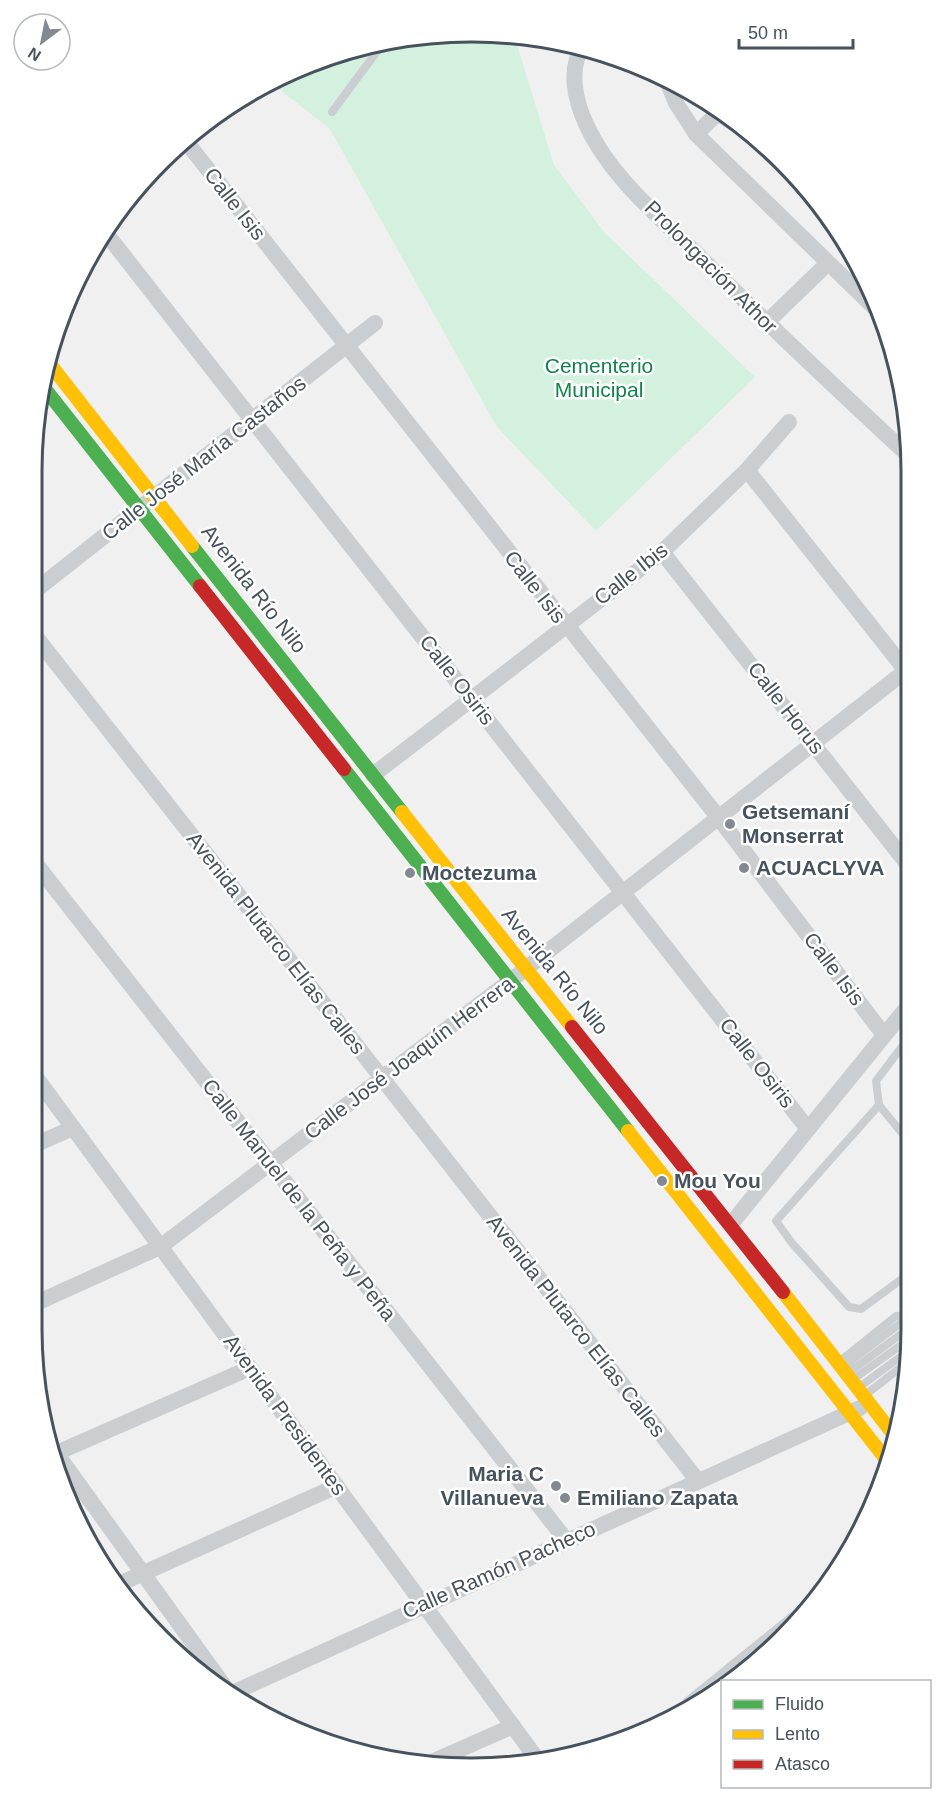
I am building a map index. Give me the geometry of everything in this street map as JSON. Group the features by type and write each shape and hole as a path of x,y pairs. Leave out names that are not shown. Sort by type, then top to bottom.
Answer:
{"main road":[{"name":"Avenida Río Nilo","path":"55,370 525,969 731,1224 889,1429"},
{"name":"Avenida Río Nilo","path":"49,394 882,1453"}],"street":[{"name":"Prolongación Athor","path":"579,56 574,66 574,81 586,124 603,154 632,189 766,323 900,448"},
{"path":"671,92 696,134 864,298"},
{"path":"696,134 713,117"},
{"name":"Calle Isis","path":"190,148 718,817 884,1035"},
{"name":"Calle Osiris","path":"110,239 251,422 624,892 808,1129"},
{"path":"766,323 827,264"},
{"name":"Calle José María Castaños","path":"42,585 156,498 375,323"},
{"name":"Calle Ibis","path":"373,775 662,552 747,470 789,422"},
{"path":"747,470 901,662"},
{"name":"Calle Horus","path":"662,552 901,856"},
{"name":"Avenida Plutarco Elías Calles","path":"42,645 698,1481"},
{"name":"Calle José Joaquín Herrera","path":"42,1300 160,1247 510,981 813,742 901,676"},
{"name":"Calle Manuel de la Peña y Peña","path":"42,872 566,1540"},
{"path":"731,1224 901,1015"},
{"name":"Avenida Presidentes","path":"42,1086 533,1753"},
{"path":"42,1142 73,1128"},
{"path":"59,1448 250,1368"},
{"name":"Calle Ramón Pacheco","path":"240,1690 424,1603 851,1414 852,1382"},
{"path":"65,1468 213,1671"},
{"path":"125,1582 337,1486"},
{"path":"443,1757 513,1726"}],"lane":[{"path":"332,112 376,53"},
{"path":"901,1048 876,1081 879,1105 901,1132"},
{"path":"879,1105 776,1221 792,1243 849,1307 861,1309 901,1280"},
{"path":"852,1382 901,1325"},
{"path":"852,1382 901,1336"},
{"path":"852,1382 900,1345"},
{"path":"852,1382 900,1355"},
{"path":"852,1382 899,1364"}],"green space":[{"name":"Cementerio Municipal","path":"443,43 517,45 554,165 604,232 755,377 596,531 497,427 330,129 278,88 333,65 388,50"}],"traffic: fast":[{"path":"49,394 200,586"},
{"path":"192,546 402,812"},
{"path":"344,769 628,1131"}],"traffic: slow":[{"path":"55,370 192,546"},
{"path":"402,812 572,1027"},
{"path":"628,1131 882,1454"},
{"path":"783,1292 889,1429"}],"traffic: jam":[{"path":"200,586 344,769"},
{"path":"572,1027 783,1292"}],"place":[{"name":"Getsemaní Monserrat","path":"730,824"},
{"name":"ACUACLYVA","path":"744,868"},
{"name":"Moctezuma","path":"410,873"},
{"name":"Mou You","path":"662,1181"},
{"name":"Maria C Villanueva","path":"556,1486"},
{"name":"Emiliano Zapata","path":"565,1498"}]}
